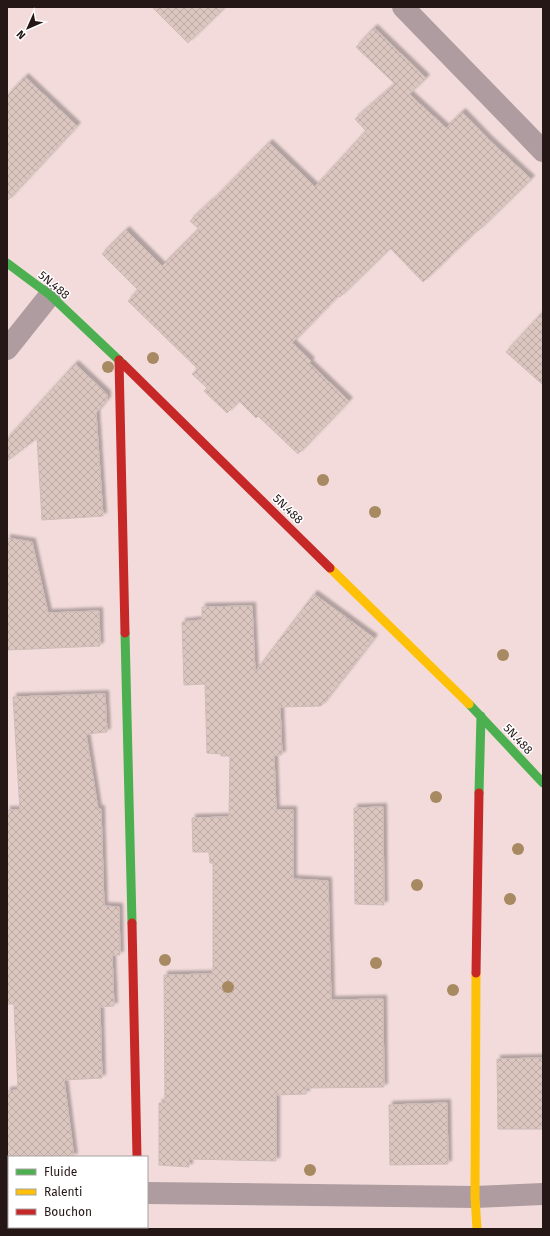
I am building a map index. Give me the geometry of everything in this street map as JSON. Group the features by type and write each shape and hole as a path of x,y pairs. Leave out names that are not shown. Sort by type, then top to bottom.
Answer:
{"street":[{"path":"403,7 543,151"},
{"name":"5N.488","path":"7,263 50,295 119,360 480,716 543,784"},
{"path":"7,349 50,295"},
{"path":"119,360 137,1156"},
{"path":"476,1229 477,891 480,716"},
{"path":"148,1193 475,1197 543,1194"}],"building":[{"path":"152,7 225,7 188,43"},
{"path":"374,28 426,78 409,94 446,128 462,112 489,140 531,179 423,282 390,248 340,297 338,296 292,343 311,361 309,363 349,401 298,454 258,416 256,418 239,401 227,413 204,391 207,388 192,374 198,369 128,301 138,290 102,254 126,230 162,266 199,229 190,221 211,202 269,143 315,187 366,131 355,119 395,84 356,47"},
{"path":"25,77 77,126 7,201 7,96"},
{"path":"543,312 543,385 506,352"},
{"path":"75,364 107,394 107,400 96,413 103,516 42,520 37,438 7,461 7,439"},
{"path":"7,538 32,542 48,613 99,611 100,646 7,650"},
{"path":"314,594 374,638 321,706 280,707 282,755 274,755 276,810 293,810 293,879 328,881 331,1000 383,999 384,1087 306,1088 306,1094 276,1095 276,1161 189,1159 189,1167 159,1165 159,1103 165,1103 164,975 213,974 213,863 210,863 209,852 193,852 192,818 229,817 230,756 207,753 205,684 184,685 182,622 202,620 202,607 252,606 255,672"},
{"path":"105,694 107,732 86,734 98,809 101,809 104,906 119,907 120,955 112,955 114,1006 100,1007 102,1078 64,1080 74,1156 7,1157 7,1091 18,1090 14,1004 7,1004 7,810 20,810 13,697"},
{"path":"383,807 384,905 355,904 354,808"},
{"path":"543,1058 543,1129 498,1129 497,1059"},
{"path":"447,1103 448,1164 390,1165 389,1105"}],"traffic: fast":[{"path":"7,263 50,295 123,364"},
{"path":"125,633 132,923"},
{"path":"469,704 543,783"},
{"path":"479,793 481,716"}],"traffic: slow":[{"path":"330,568 469,704"},
{"path":"476,973 475,1197 477,1229"}],"traffic: jam":[{"path":"119,360 125,633"},
{"path":"123,364 330,568"},
{"path":"476,973 479,793"},
{"path":"132,923 137,1156"}]}
